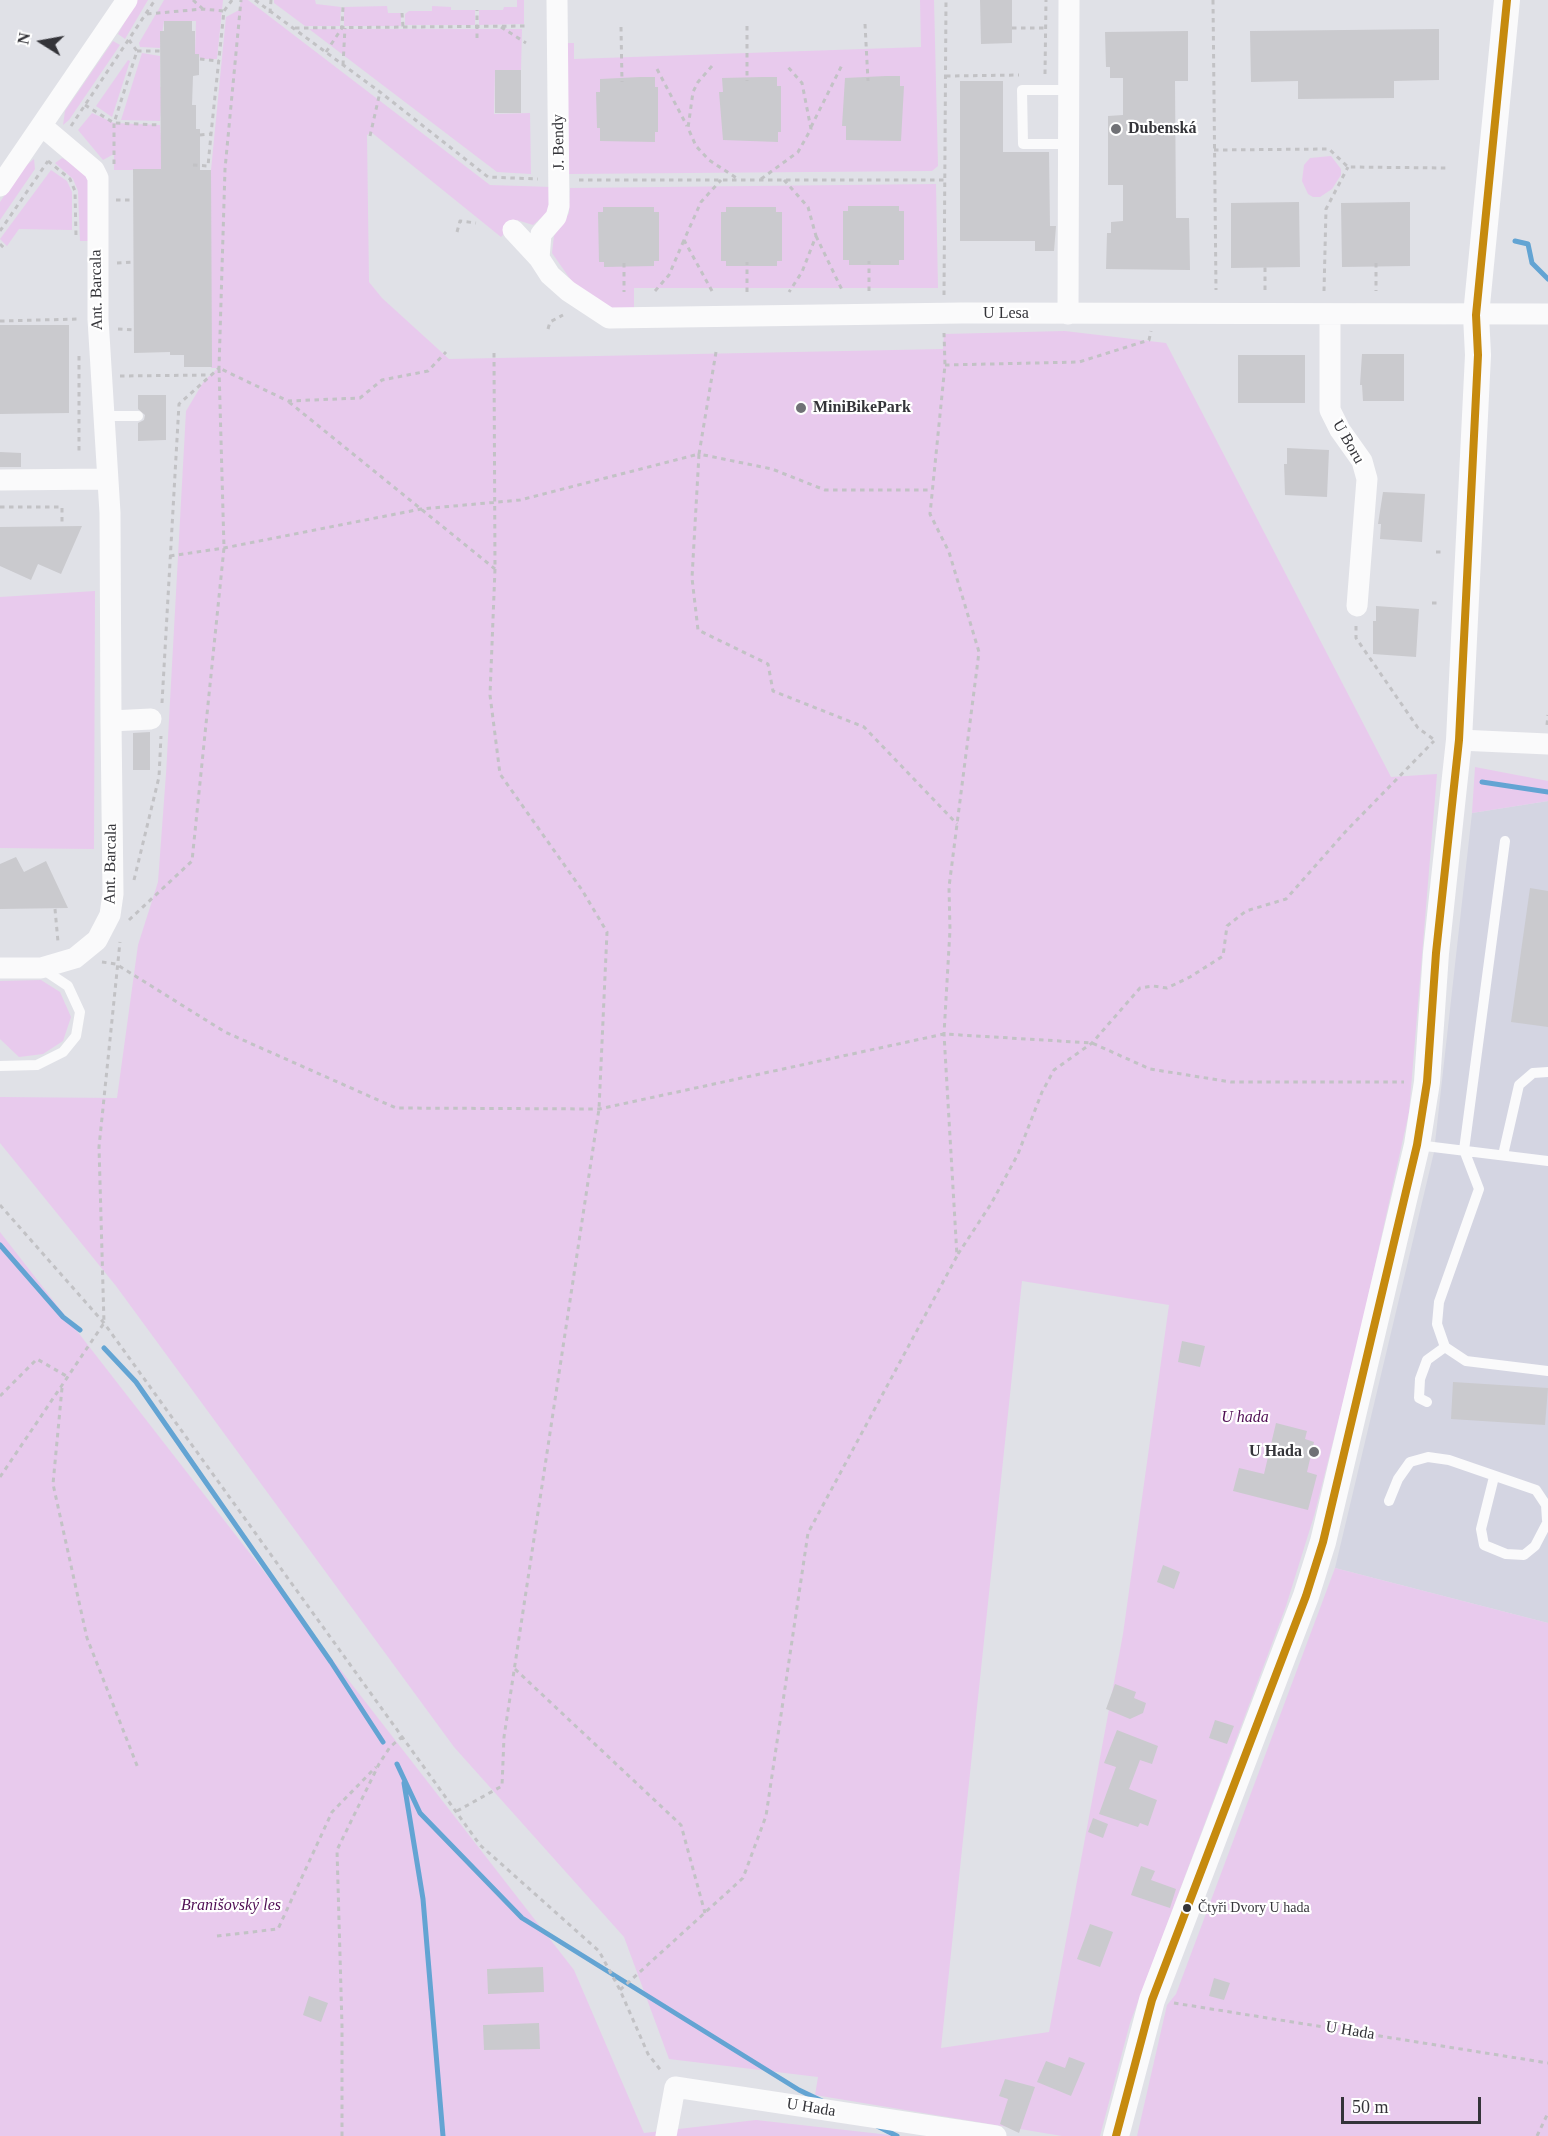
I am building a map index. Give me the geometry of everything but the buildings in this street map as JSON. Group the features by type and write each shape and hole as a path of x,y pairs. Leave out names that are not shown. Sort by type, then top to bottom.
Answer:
{"street":[{"path":"0,186 127,0"},
{"name":"J. Bendy","path":"544,266 541,234 556,217 559,206 556,0"},
{"path":"1068,314 1069,0"},
{"path":"1116,2136 1152,2000 1306,1596 1339,1476 1417,1144 1427,1082 1436,953 1459,740 1478,355 1476,315 1507,0"},
{"name":"Ant. Barcala","path":"0,968 40,968 75,958 97,940 110,915 113,894 110,513 102,416 96,246 98,178 94,170 42,126"},
{"name":"U Lesa","path":"513,230 568,291 609,318 1155,313 1548,314"},
{"name":"U Boru","path":"1330,314 1330,410 1340,430 1362,461 1367,479 1358,606"},
{"path":"0,480 106,479"},
{"path":"111,721 158,716"},
{"path":"1459,740 1548,744"},
{"name":"U Hada","path":"666,2136 675,2087 996,2136"}],"lane":[{"path":"1069,90 1022,90 1023,144 1069,144"},
{"path":"102,416 138,416"},
{"path":"1505,841 1464,1150 1479,1189 1439,1302 1437,1324 1445,1347 1466,1361 1548,1371"},
{"path":"0,1066 37,1065 63,1052 76,1036 80,1012 68,986 40,968"},
{"path":"1503,1155 1519,1085 1533,1073 1548,1072"},
{"path":"1417,1144 1548,1161"},
{"path":"1426,1402 1419,1398 1420,1378 1427,1360 1445,1347"},
{"path":"1389,1500 1398,1479 1410,1462 1428,1457 1449,1460 1536,1490 1546,1505 1548,1520 1535,1546 1524,1555 1506,1554 1484,1545 1481,1529 1494,1477"}],"path":[{"path":"68,130 155,0"},
{"path":"194,0 203,9"},
{"path":"194,165 208,166 224,11 232,0"},
{"path":"125,914 122,926 192,861 224,548 219,368 225,169 241,0"},
{"path":"255,0 380,92 488,177 541,179"},
{"path":"270,13 271,0"},
{"path":"944,304 945,0"},
{"path":"1034,75 1045,74 1046,0"},
{"path":"1213,0 1216,290"},
{"path":"343,7 343,65"},
{"path":"147,14 203,9 224,11"},
{"path":"477,10 477,38"},
{"path":"402,14 403,27"},
{"path":"865,24 868,81"},
{"path":"500,26 526,43"},
{"path":"293,28 526,26"},
{"path":"747,26 747,81"},
{"path":"621,27 622,82"},
{"path":"326,52 344,28"},
{"path":"1012,28 1045,28"},
{"path":"137,51 160,51"},
{"path":"200,59 219,61"},
{"path":"759,180 789,161 798,152 842,65"},
{"path":"688,128 693,92 712,66"},
{"path":"787,66 802,83 811,129"},
{"path":"657,69 696,146 709,160 739,180"},
{"path":"946,76 1023,75"},
{"path":"370,136 380,92"},
{"path":"85,105 114,123 160,125"},
{"path":"200,135 212,134"},
{"path":"1214,150 1329,149 1348,167 1447,168"},
{"path":"0,231 50,157"},
{"path":"48,161 70,180 75,191 77,238"},
{"path":"1324,291 1326,209 1348,167"},
{"path":"574,180 946,180"},
{"path":"655,291 669,275 700,202 721,180"},
{"path":"784,180 808,207 816,236 843,292"},
{"path":"115,200 133,200"},
{"path":"457,232 460,221 476,223"},
{"path":"789,292 802,272 816,236"},
{"path":"684,240 712,291"},
{"path":"0,244 5,249"},
{"path":"869,261 869,291"},
{"path":"115,263 133,262"},
{"path":"747,262 747,292"},
{"path":"624,263 624,292"},
{"path":"1265,290 1266,263"},
{"path":"1376,263 1376,291"},
{"path":"79,309 79,330"},
{"path":"945,365 1079,362 1149,340 1155,313"},
{"path":"548,329 550,322 563,315"},
{"path":"0,321 85,319"},
{"path":"944,327 945,365 930,514 950,552 979,652 949,887 950,930 944,1034 957,1256"},
{"path":"116,329 134,330"},
{"path":"288,401 360,398 382,380 428,371 446,352"},
{"path":"716,352 699,454 692,578 698,630 768,664 773,691 864,728 957,825"},
{"path":"79,353 79,453"},
{"path":"457,1811 502,1786 504,1737 598,1109 607,932 582,890 500,774 490,695 495,569 494,353"},
{"path":"131,891 159,777 158,716 179,404 219,368"},
{"path":"219,368 288,401 495,569"},
{"path":"116,376 211,375"},
{"path":"170,556 224,548 422,509 520,500 699,454 772,469 825,490 932,490"},
{"path":"0,507 62,507 62,526"},
{"path":"1436,552 1443,552"},
{"path":"1432,603 1440,603"},
{"path":"620,1990 743,1878 766,1816 808,1533 957,1256 991,1204 1018,1154 1042,1092 1054,1070 1092,1043 1140,988 1153,986 1167,988 1190,977 1223,956 1227,926 1246,911 1286,899 1347,830 1434,741 1419,728 1356,638 1358,606"},
{"path":"0,1477 104,1323 99,1146 116,964 121,935"},
{"path":"116,964 225,1032 396,1108 598,1109 944,1034 1092,1043 1150,1069 1231,1082 1427,1082"},
{"path":"0,1205 104,1323 480,1845 598,1951 620,1990 648,2054"},
{"path":"0,1396 37,1359 68,1377"},
{"path":"62,1386 53,1484 87,1638 138,1768"},
{"path":"515,1669 681,1825 705,1913"},
{"path":"342,2136 342,2026 337,1850 379,1764 390,1747 403,1736"},
{"path":"217,1936 278,1929 332,1812 379,1764"},
{"name":"U Hada","path":"1152,2000 1548,2063"},
{"path":"1537,2136 1548,2113"}],"shaded area":[{"path":"1548,801 1548,1623 1335,1568 1434,1152 1472,813"}],"green space":[{"path":"137,0 148,0 125,39 118,34"},
{"path":"164,0 223,0 217,59 200,59 199,54 195,54 196,21 164,21 160,48 140,47 139,43"},
{"name":"U hada","path":"241,0 248,0 490,185 551,187 549,211 533,225 517,220 501,237 371,132 367,135 369,282 382,298 449,359 943,349 944,334 1065,331 1166,343 1391,777 1437,774 1409,1112 1356,1351 1314,1516 1286,1606 1130,2023 1100,2136 1062,2136 815,2095 818,2077 669,2059 624,1937 454,1747 116,1286 0,1143 0,1097 117,1098 138,945 158,882 186,411 204,381 218,368 211,368 211,170 226,17 239,10","holes":["1022,1281 1169,1305 1123,1634 1049,2032 941,2048"]},
{"path":"274,0 315,0 316,4 341,7 340,26 305,26 274,3"},
{"path":"517,0 524,0 524,24 479,25 479,10 503,10 504,7 517,7"},
{"path":"920,0 934,0 938,166 932,171 568,174 564,43 574,43 574,59 921,47"},
{"path":"387,6 388,13 401,13 401,26 344,26 344,7"},
{"path":"432,6 451,7 451,10 475,10 475,25 405,25 405,14 409,11 432,11"},
{"path":"309,29 522,29 521,70 495,70 494,114 530,113 531,174 497,172"},
{"path":"113,41 120,45 69,120 63,125 65,111"},
{"path":"142,53 160,56 160,87 163,87 160,121 121,120"},
{"path":"128,60 130,61 112,117 96,106"},
{"path":"92,113 114,123 160,125 164,170 114,170 114,154 103,160 78,130"},
{"path":"1331,156 1341,169 1341,175 1332,189 1320,197 1313,197 1308,194 1302,181 1304,165 1310,158"},
{"path":"62,158 82,169 89,177 91,241 80,241 78,191 73,179 55,163"},
{"path":"34,159 35,169 0,220 0,202 23,168"},
{"path":"51,170 67,181 72,192 72,230 19,229 7,246 0,239"},
{"path":"936,184 938,288 634,288 634,313 600,307 580,293 552,253 554,236 569,213 570,188"},
{"path":"95,591 94,849 0,848 0,597"},
{"path":"1475,767 1548,781 1548,801 1472,813"},
{"path":"41,980 60,992 71,1017 63,1041 43,1054 19,1057 0,1039 0,981"},
{"name":"Branišovský les","path":"0,1232 574,1970 644,2133 756,2120 899,2136 0,2136"},
{"path":"1335,1568 1548,1623 1548,2136 1137,2136 1167,2005 1176,1994"}],"waterway":[{"path":"1515,241 1528,244 1532,263 1548,279"},
{"path":"1482,782 1548,792"},
{"path":"0,1245 63,1317 80,1330"},
{"path":"104,1348 136,1382 331,1662 383,1742"},
{"path":"397,1764 420,1813 522,1918 799,2090 822,2101"},
{"path":"404,1783 423,1899 443,2136"},
{"path":"877,2126 897,2136"}],"transit line":[{"path":"1116,2136 1152,2000 1306,1596 1323,1542 1417,1145 1427,1082 1436,953 1459,740 1478,355 1476,315 1507,0"}],"place":[{"name":"Dubenská","path":"1116,129"},
{"name":"MiniBikePark","path":"801,408"},
{"name":"U Hada","path":"1314,1452"},
{"name":"Čtyři Dvory U hada","path":"1187,1908"}]}
